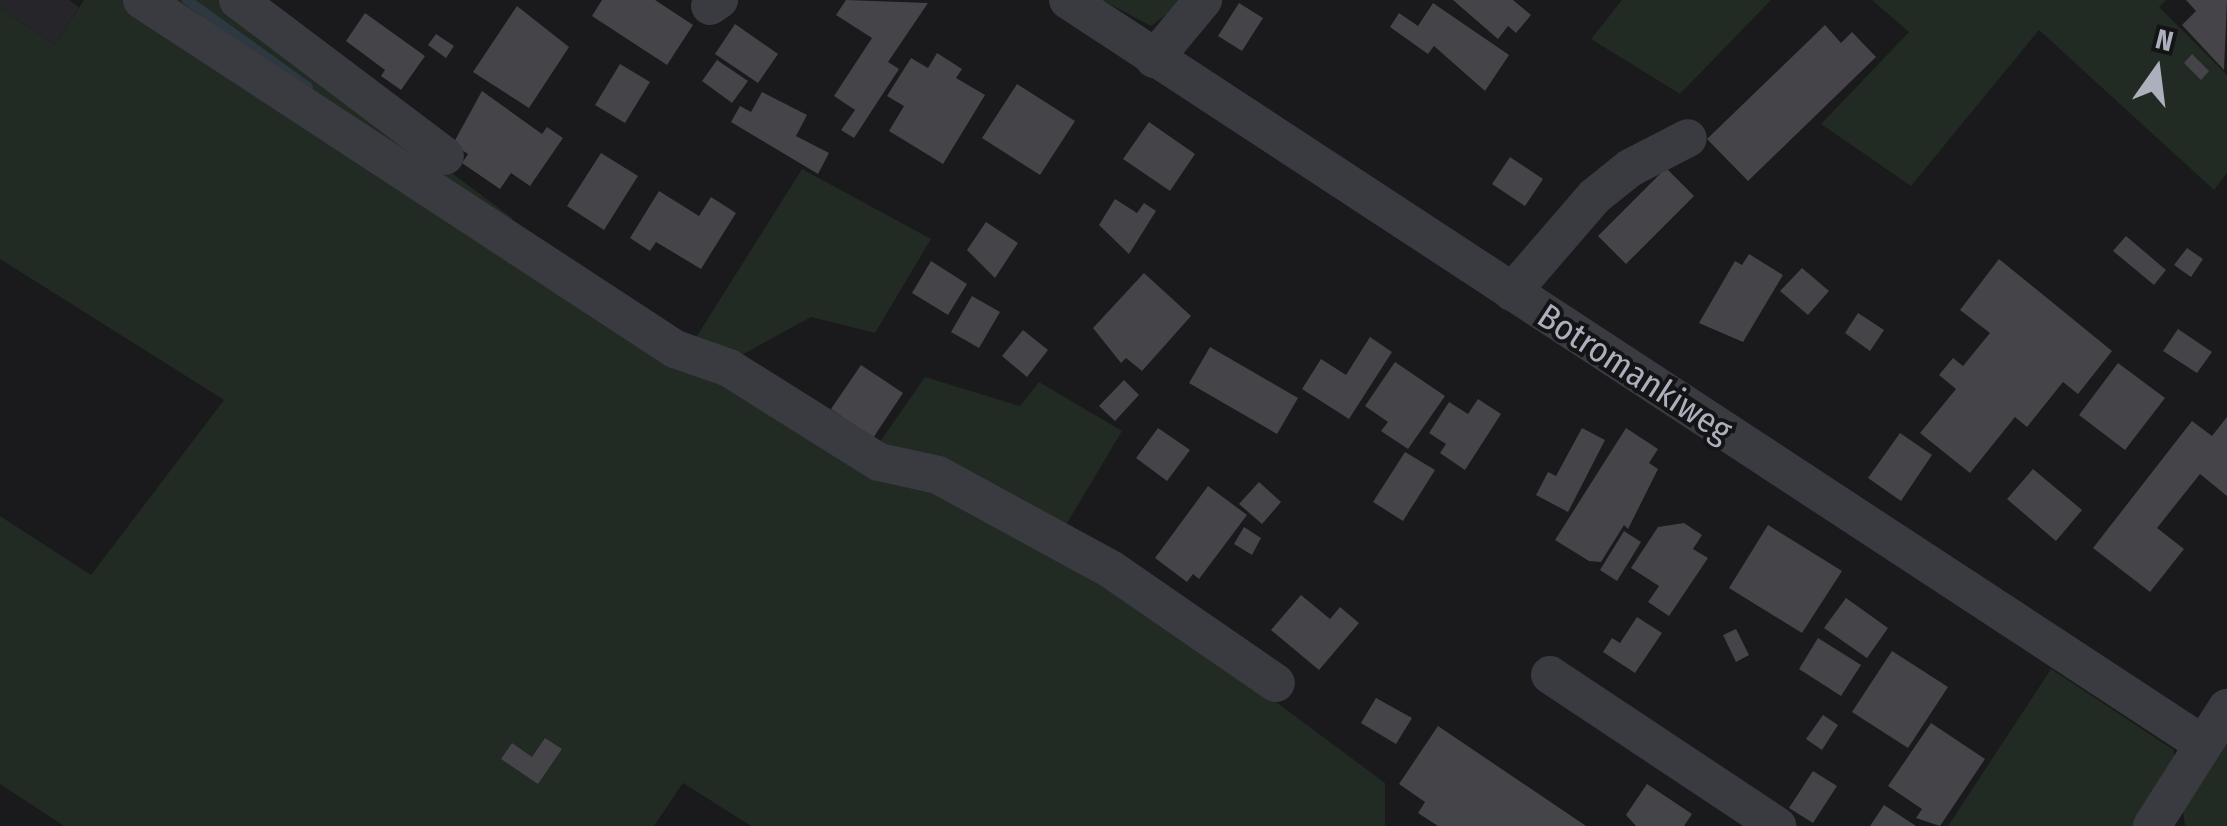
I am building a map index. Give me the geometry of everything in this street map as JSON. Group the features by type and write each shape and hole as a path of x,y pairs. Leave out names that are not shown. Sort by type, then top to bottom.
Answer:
{"street":[{"path":"142,0 675,349 729,368 878,462 938,475 1112,570 1276,683"},
{"path":"238,0 445,156"},
{"name":"Botromankiweg","path":"1068,0 2203,744"},
{"path":"1154,59 1204,0"},
{"path":"1512,292 1595,196 1630,168 1688,138"},
{"path":"1550,675 1777,826"},
{"path":"2159,823 2227,708"}],"shaded area":[{"path":"0,0 69,0 79,7 55,44 0,9"},
{"path":"84,0 126,0 936,483 1112,580 1385,783 1385,826 751,826 683,783 654,826 64,826 0,784 0,516 91,575 224,400 0,259 0,9 55,44"},
{"path":"155,0 221,0 512,218 503,230"},
{"path":"1102,0 1186,0 1151,26"},
{"path":"1622,0 1771,0 1680,94 1591,39"},
{"path":"1872,0 2166,0 2159,7 2227,75 2227,173 2214,190 2039,30 1911,186 1821,124 1909,32"},
{"path":"802,169 931,239 875,333 811,317 736,358 690,347"},
{"path":"925,377 1020,406 1039,382 1122,431 1060,535 875,449"},
{"path":"2051,669 2174,750 2175,766 2140,826 1948,826"},
{"path":"2227,738 2227,826 2185,826 2182,806"}],"building":[{"path":"602,0 655,0 693,25 667,65 592,16"},
{"path":"846,0 928,3 888,62 899,69 854,138 841,130 855,110 834,96 872,38 836,15"},
{"path":"1453,0 1513,0 1531,15 1516,33 1508,26 1498,39"},
{"path":"2186,0 2227,0 2224,70 2182,25 2196,11"},
{"path":"1239,3 1263,18 1242,51 1218,36"},
{"path":"1433,3 1509,55 1485,91 1434,46 1428,54 1390,27 1399,13 1418,26"},
{"path":"517,6 569,47 529,108 473,72"},
{"path":"365,13 425,56 401,90 381,76 385,70 346,41"},
{"path":"735,24 778,54 758,83 715,54"},
{"path":"1825,25 1841,43 1852,32 1876,57 1748,181 1707,139"},
{"path":"436,34 454,46 446,58 428,45"},
{"path":"937,53 962,69 956,78 985,95 943,164 889,131 904,106 887,96 911,58 928,68"},
{"path":"2192,54 2209,71 2201,80 2184,63"},
{"path":"717,60 748,81 732,103 702,81"},
{"path":"620,64 650,82 625,123 595,105"},
{"path":"1017,84 1075,121 1040,175 982,138"},
{"path":"482,91 542,134 547,127 563,138 530,186 511,173 500,189 462,163 468,154 453,144"},
{"path":"762,92 807,115 796,136 829,153 818,174 731,122 740,106 751,112"},
{"path":"1149,122 1195,154 1170,191 1123,159"},
{"path":"601,153 638,176 604,230 567,206"},
{"path":"1510,157 1543,179 1525,206 1492,184"},
{"path":"1666,168 1694,196 1626,264 1598,236"},
{"path":"659,191 699,216 711,197 736,213 701,269 656,242 650,251 630,238"},
{"path":"1115,199 1137,213 1144,203 1156,211 1129,254 1099,225"},
{"path":"986,222 1018,243 995,278 967,250"},
{"path":"2126,236 2166,270 2154,285 2113,251"},
{"path":"2187,248 2203,259 2191,277 2174,265"},
{"path":"1749,254 1783,275 1743,342 1699,323 1735,261 1742,265"},
{"path":"1999,259 2112,351 2078,394 2063,382 2027,427 2015,417 1970,473 1920,433 1956,389 1939,375 1953,358 1963,366 1990,333 1960,310"},
{"path":"931,261 967,284 948,315 912,293"},
{"path":"1802,268 1829,291 1808,315 1780,291"},
{"path":"1144,273 1191,316 1142,371 1126,358 1121,363 1093,328"},
{"path":"972,296 1000,312 979,348 951,332"},
{"path":"1858,313 1884,330 1870,351 1845,333"},
{"path":"2178,329 2212,352 2197,373 2163,351"},
{"path":"1023,330 1048,350 1027,377 1002,356"},
{"path":"1370,337 1392,352 1349,419 1302,389 1321,359 1346,375"},
{"path":"1210,347 1298,398 1277,434 1189,383"},
{"path":"1395,362 1445,396 1408,449 1381,431 1388,422 1365,406"},
{"path":"2118,363 2165,398 2125,450 2079,415"},
{"path":"861,365 903,393 873,438 831,409"},
{"path":"1124,380 1139,395 1115,421 1099,406"},
{"path":"1478,399 1501,414 1465,470 1440,453 1446,444 1429,433 1449,402 1468,414"},
{"path":"2227,417 2227,496 2200,474 2157,528 2184,549 2150,592 2093,548 2192,421 2212,436"},
{"path":"1158,428 1190,450 1167,481 1136,458"},
{"path":"1582,428 1605,440 1568,512 1536,495 1548,472 1556,476"},
{"path":"1626,428 1658,449 1649,463 1658,469 1628,529 1624,525 1601,562 1589,561 1555,540"},
{"path":"1900,433 1932,455 1901,501 1868,478"},
{"path":"1405,452 1435,470 1403,521 1373,502"},
{"path":"2033,469 2082,510 2056,541 2007,499"},
{"path":"1259,482 1281,502 1262,524 1239,504"},
{"path":"1208,486 1247,515 1199,579 1193,574 1187,582 1155,558"},
{"path":"1684,523 1702,535 1693,549 1708,558 1669,616 1648,602 1659,586 1631,568 1658,527"},
{"path":"1768,525 1842,571 1802,633 1729,588"},
{"path":"1244,527 1261,538 1252,555 1234,544"},
{"path":"1624,531 1641,542 1617,581 1600,570"},
{"path":"1301,595 1330,619 1340,607 1359,623 1319,670 1271,630"},
{"path":"1846,598 1888,628 1867,658 1824,628"},
{"path":"1637,617 1662,633 1635,673 1603,652 1612,638 1620,643"},
{"path":"1736,629 1749,655 1736,662 1723,635"},
{"path":"1818,638 1861,665 1841,696 1799,669"},
{"path":"1892,651 1948,687 1908,748 1852,712"},
{"path":"1376,698 1412,718 1396,744 1361,723"},
{"path":"1823,715 1838,725 1822,750 1806,739"},
{"path":"1931,723 1985,759 1940,826 1916,818 1922,809 1888,786"},
{"path":"1438,726 1586,826 1438,826 1418,813 1425,802 1399,784"},
{"path":"545,738 562,749 538,784 501,759 512,743 532,757"},
{"path":"1813,771 1837,786 1813,823 1789,808"},
{"path":"1647,784 1692,814 1684,826 1636,826 1626,815"},
{"path":"1884,805 1916,826 1870,826"}],"waterway":[{"path":"187,0 308,87"}]}
